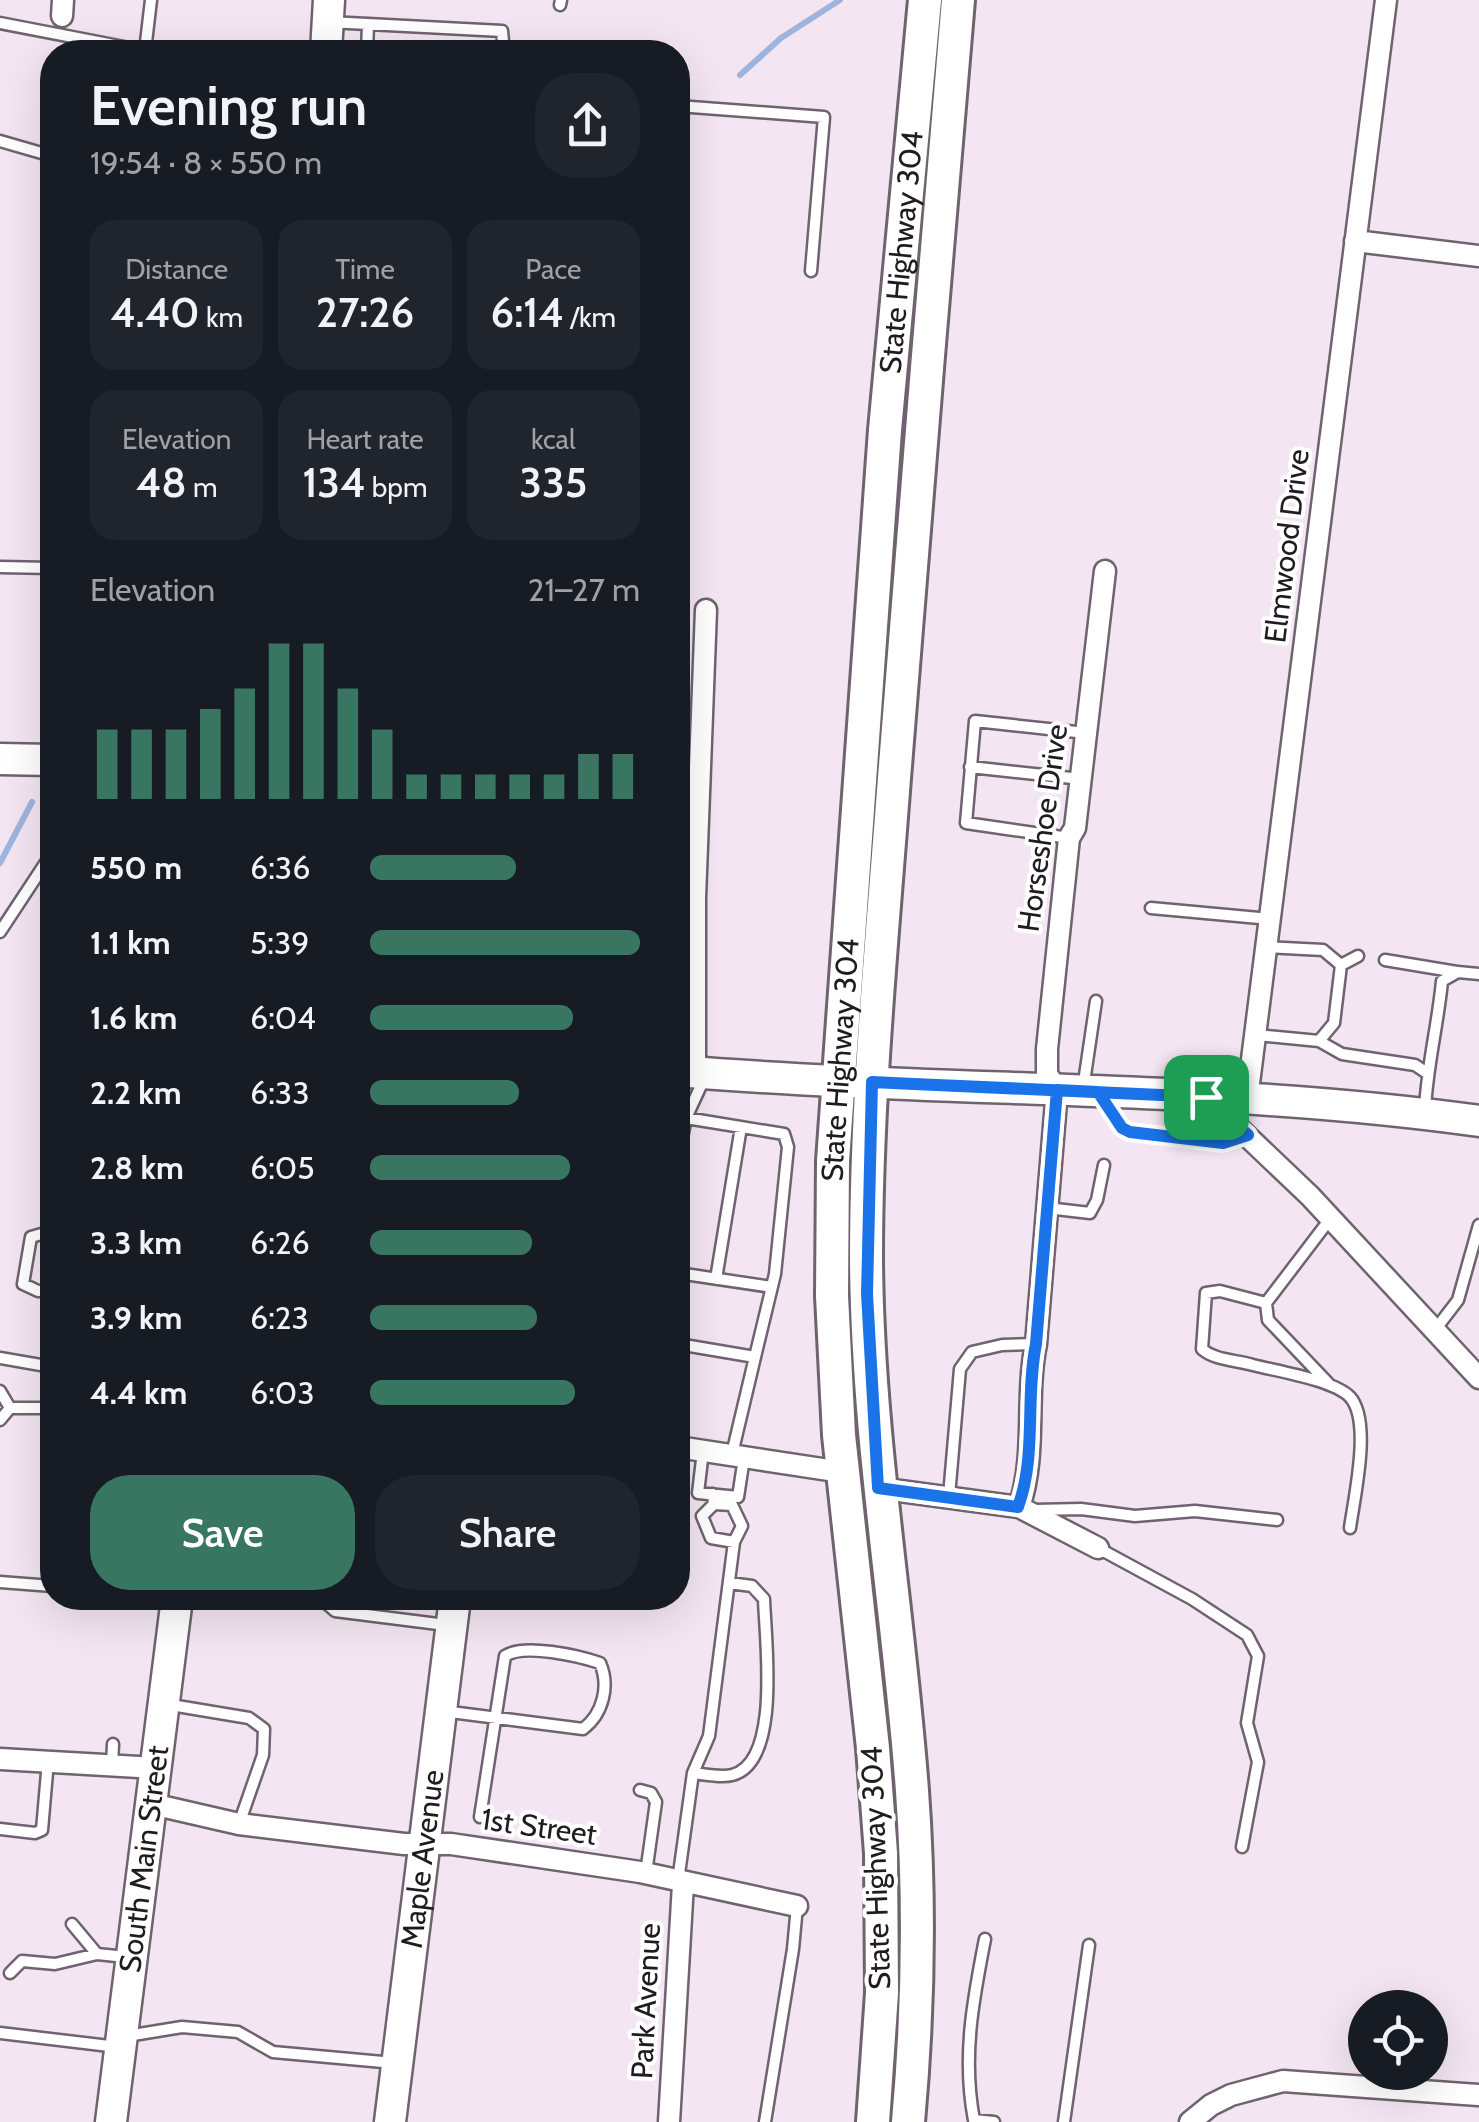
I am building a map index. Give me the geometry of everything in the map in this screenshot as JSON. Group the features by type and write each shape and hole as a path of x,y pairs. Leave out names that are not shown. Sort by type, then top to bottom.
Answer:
{"main road":[{"name":"State Highway 304","path":"874,2122 882,1975 879,1820 842,1472 832,1260 836,1082 886,430 925,0"},
{"name":"State Highway 304","path":"908,2122 917,1959 914,1822 878,1488 867,1294 872,1082 958,0"}],"street":[{"name":"Elmwood Drive","path":"1248,1099 1386,0"},
{"path":"327,40 329,11"},
{"path":"1355,240 1479,256"},
{"name":"Horseshoe Drive","path":"1024,1509 1032,1366 1048,1208 1079,1092 1048,1074 1047,1049 1068,838 1074,828 1081,780 1106,571"},
{"path":"690,950 706,610"},
{"path":"0,759 40,760"},
{"path":"690,1038 693,1073 1248,1099 1479,1122"},
{"path":"1206,1097 1331,1218 1479,1378"},
{"path":"690,1449 842,1472"},
{"path":"878,1488 1024,1509 1098,1548"},
{"name":"South Main Street","path":"111,2122 176,1610"},
{"name":"Maple Avenue","path":"390,2122 453,1612"},
{"path":"0,1760 48,1761 112,1755 156,1768"},
{"name":"1st Street","path":"152,1804 239,1824 451,1844 646,1874 796,1906"},
{"name":"Park Avenue","path":"668,2122 680,1883"},
{"path":"1190,2122 1231,2095 1282,2081 1479,2096"}],"lane":[{"path":"148,40 150,0"},
{"path":"329,11 368,24 502,31 503,40"},
{"path":"0,23 87,40"},
{"path":"367,40 368,24"},
{"path":"690,107 824,117 811,272"},
{"path":"0,141 40,153"},
{"path":"0,567 40,568"},
{"path":"1068,838 966,823 975,721 1087,733"},
{"path":"970,767 1081,780"},
{"path":"0,932 40,870"},
{"path":"1151,908 1270,920"},
{"path":"1267,946 1323,950 1341,965"},
{"path":"1341,965 1358,956"},
{"path":"1386,960 1479,974"},
{"path":"1319,1041 1334,1023 1341,965"},
{"path":"1425,1114 1427,1073 1435,1045 1442,981 1458,972"},
{"path":"1096,1001 1079,1092 1130,1132 1223,1143 1248,1135"},
{"path":"1256,1035 1319,1041 1342,1054 1414,1066 1427,1073"},
{"path":"690,1119 784,1134 788,1147 772,1287 738,1457 738,1496 714,1499 702,1516 711,1538 734,1542"},
{"path":"716,1279 742,1127"},
{"path":"1048,1208 1090,1212 1097,1200 1104,1166"},
{"path":"1331,1218 1266,1303 1268,1320 1333,1388"},
{"path":"1434,1330 1458,1300 1479,1225"},
{"path":"40,1234 31,1237 23,1284 40,1291"},
{"path":"690,1275 772,1287"},
{"path":"1266,1303 1220,1290 1206,1294 1202,1349 1210,1357 1228,1358 1349,1395 1357,1410 1361,1437 1350,1528"},
{"path":"949,1496 960,1369 972,1352 1002,1345 1036,1344"},
{"path":"690,1346 756,1357"},
{"path":"0,1358 40,1365"},
{"path":"0,1391 10,1408"},
{"path":"10,1408 40,1408"},
{"path":"0,1420 10,1408"},
{"path":"680,1883 693,1773 709,1736 734,1542 742,1526 732,1505 698,1493 704,1451"},
{"path":"1024,1509 1081,1509 1134,1516 1195,1511 1277,1520"},
{"path":"1098,1548 1192,1599 1248,1636 1258,1656 1247,1723 1258,1762 1242,1846"},
{"path":"0,1582 40,1585"},
{"path":"693,1773 732,1776 748,1767 757,1754 767,1712 764,1599 752,1586 729,1583"},
{"path":"334,1610 453,1612"},
{"path":"442,1711 497,1718 582,1729 600,1709 606,1676 600,1663 579,1656 512,1652 505,1656 497,1718 480,1817"},
{"path":"164,1704 249,1718 264,1729 263,1755 239,1824"},
{"path":"0,1829 42,1830 48,1761"},
{"path":"640,1790 652,1793 656,1802 646,1874"},
{"path":"765,2122 793,1949 796,1906"},
{"path":"72,1924 97,1954"},
{"path":"985,1938 968,2026 967,2086 974,2120 994,2122"},
{"path":"1064,2122 1089,1945"},
{"path":"10,1973 22,1961 55,1964 97,1954 132,1958"},
{"path":"0,2033 121,2042 182,2027 238,2032 273,2052 398,2064"}],"waterway":[{"path":"740,75 781,38 840,0"},
{"path":"0,863 32,802"}],"route":[{"path":"1206,1097 914,1084 872,1082 867,1294 878,1488 1018,1507 1028,1473 1032,1366 1036,1344 1057,1090 1098,1092 1122,1128 1130,1132 1223,1143 1248,1135 1206,1097"}]}
